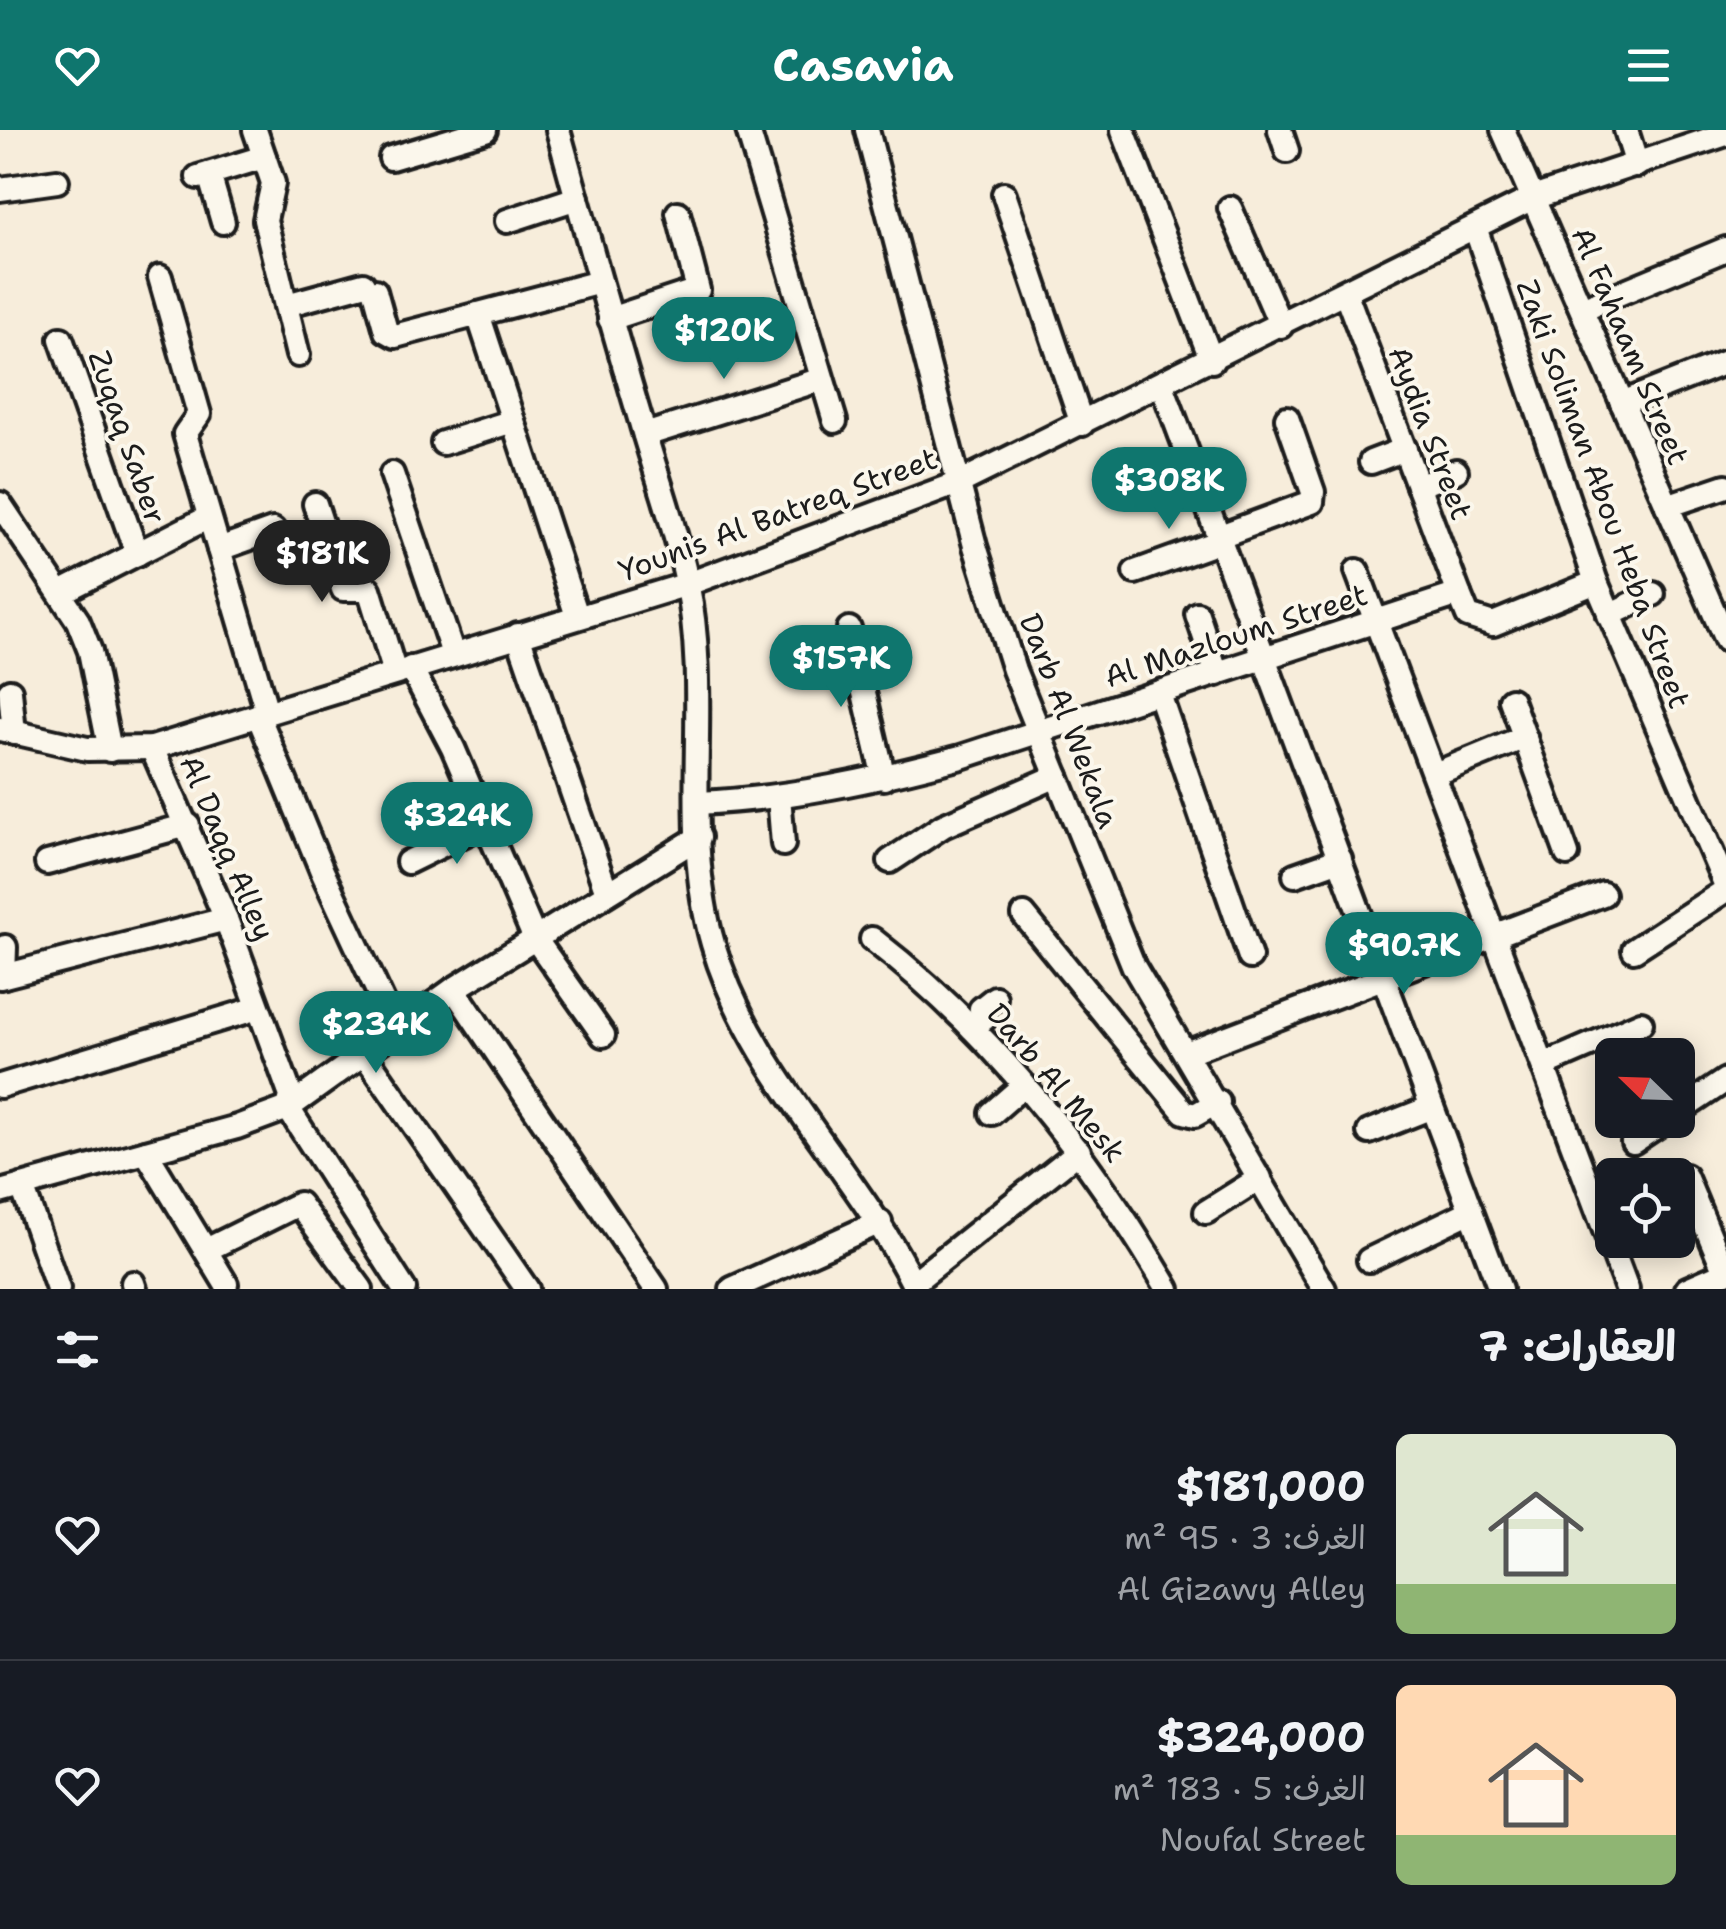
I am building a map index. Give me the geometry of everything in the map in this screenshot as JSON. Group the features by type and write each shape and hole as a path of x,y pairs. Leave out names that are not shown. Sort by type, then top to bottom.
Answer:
{"street":[{"path":"255,130 274,188 265,220 298,355"},
{"path":"391,158 484,130"},
{"path":"558,130 688,584 698,701 702,891 713,943 730,993 799,1110 880,1222 915,1286 1079,1151"},
{"path":"748,130 834,420"},
{"name":"Darb Al Wekala","path":"867,130 993,608 1039,731 1134,967 1218,1102 1324,1289"},
{"path":"1123,130 1212,361"},
{"name":"Al Fahaam Street","path":"1503,130 1724,631"},
{"path":"1626,130 1637,164"},
{"name":"Younis Al Batreq Street","path":"7,731 110,750 152,748 688,584 961,482 1476,230 1533,198 1726,134"},
{"path":"223,222 203,175 264,157"},
{"path":"0,189 57,180"},
{"path":"1004,194 1082,424"},
{"path":"507,222 577,198"},
{"path":"1230,208 1281,326"},
{"path":"610,318 698,290 678,213"},
{"name":"Zaki Soliman Abou Heba Street","path":"1476,230 1596,582 1726,888"},
{"path":"1582,309 1726,249"},
{"path":"160,277 198,411 198,419 184,432 262,714 322,871 396,1030"},
{"path":"286,305 369,287 392,336 600,282"},
{"name":"Aydia Street","path":"1346,294 1459,594"},
{"path":"478,314 577,616"},
{"name":"Zuqaq Saber","path":"62,339 137,554"},
{"path":"1622,403 1726,362"},
{"path":"644,435 820,380"},
{"path":"1162,385 1500,1289"},
{"path":"1135,572 1312,502 1313,492 1288,418"},
{"path":"443,443 513,421"},
{"path":"1371,462 1404,450"},
{"path":"1418,486 1456,471"},
{"path":"392,474 453,654"},
{"path":"1667,506 1726,486"},
{"path":"0,504 62,592 90,651 110,750"},
{"path":"315,504 343,589 368,588 403,670 453,748 534,937 603,1034"},
{"path":"62,592 209,517"},
{"path":"218,548 273,530"},
{"path":"1357,571 1627,1289"},
{"path":"1459,594 1468,616 1493,624 1596,582"},
{"name":"Al Mazloum Street","path":"698,804 779,796 884,778 1159,694 1459,594"},
{"path":"1609,615 1653,594"},
{"path":"1198,614 1217,674"},
{"path":"848,629 884,778"},
{"path":"518,634 608,892"},
{"path":"7,731 10,691"},
{"path":"1159,694 1250,957"},
{"path":"1511,700 1567,854"},
{"path":"1435,774 1525,737"},
{"name":"Al Daqq Alley","path":"152,748 226,919 291,1096 288,1108 404,1289"},
{"path":"890,862 943,826 1057,776"},
{"path":"779,796 783,844"},
{"path":"47,863 188,825"},
{"path":"408,862 483,825"},
{"path":"58,1289 11,1189 288,1108 454,989 699,838"},
{"path":"1294,874 1340,859"},
{"path":"1634,950 1726,888"},
{"path":"1186,1053 1603,894"},
{"path":"1024,915 1184,1112 1194,1115 1218,1102"},
{"path":"5,946 2,976 226,919"},
{"name":"Darb Al Mesk","path":"872,939 926,981 1024,1085 1079,1151 1126,1218 1168,1289"},
{"path":"454,989 656,1289"},
{"path":"972,1028 984,1019 981,1009 995,998"},
{"path":"0,1086 258,1008"},
{"path":"1544,1064 1641,1023"},
{"path":"363,1052 527,1289"},
{"path":"1695,1101 1726,1080"},
{"path":"992,1113 1024,1085"},
{"path":"1369,1132 1432,1107"},
{"path":"1633,1142 1639,1138"},
{"path":"146,1152 226,1284"},
{"path":"1206,1212 1260,1178"},
{"path":"1687,1289 1725,1272 1695,1200"},
{"path":"206,1250 299,1204 360,1289"},
{"path":"1369,1260 1471,1211"},
{"path":"732,1289 880,1222"}]}
